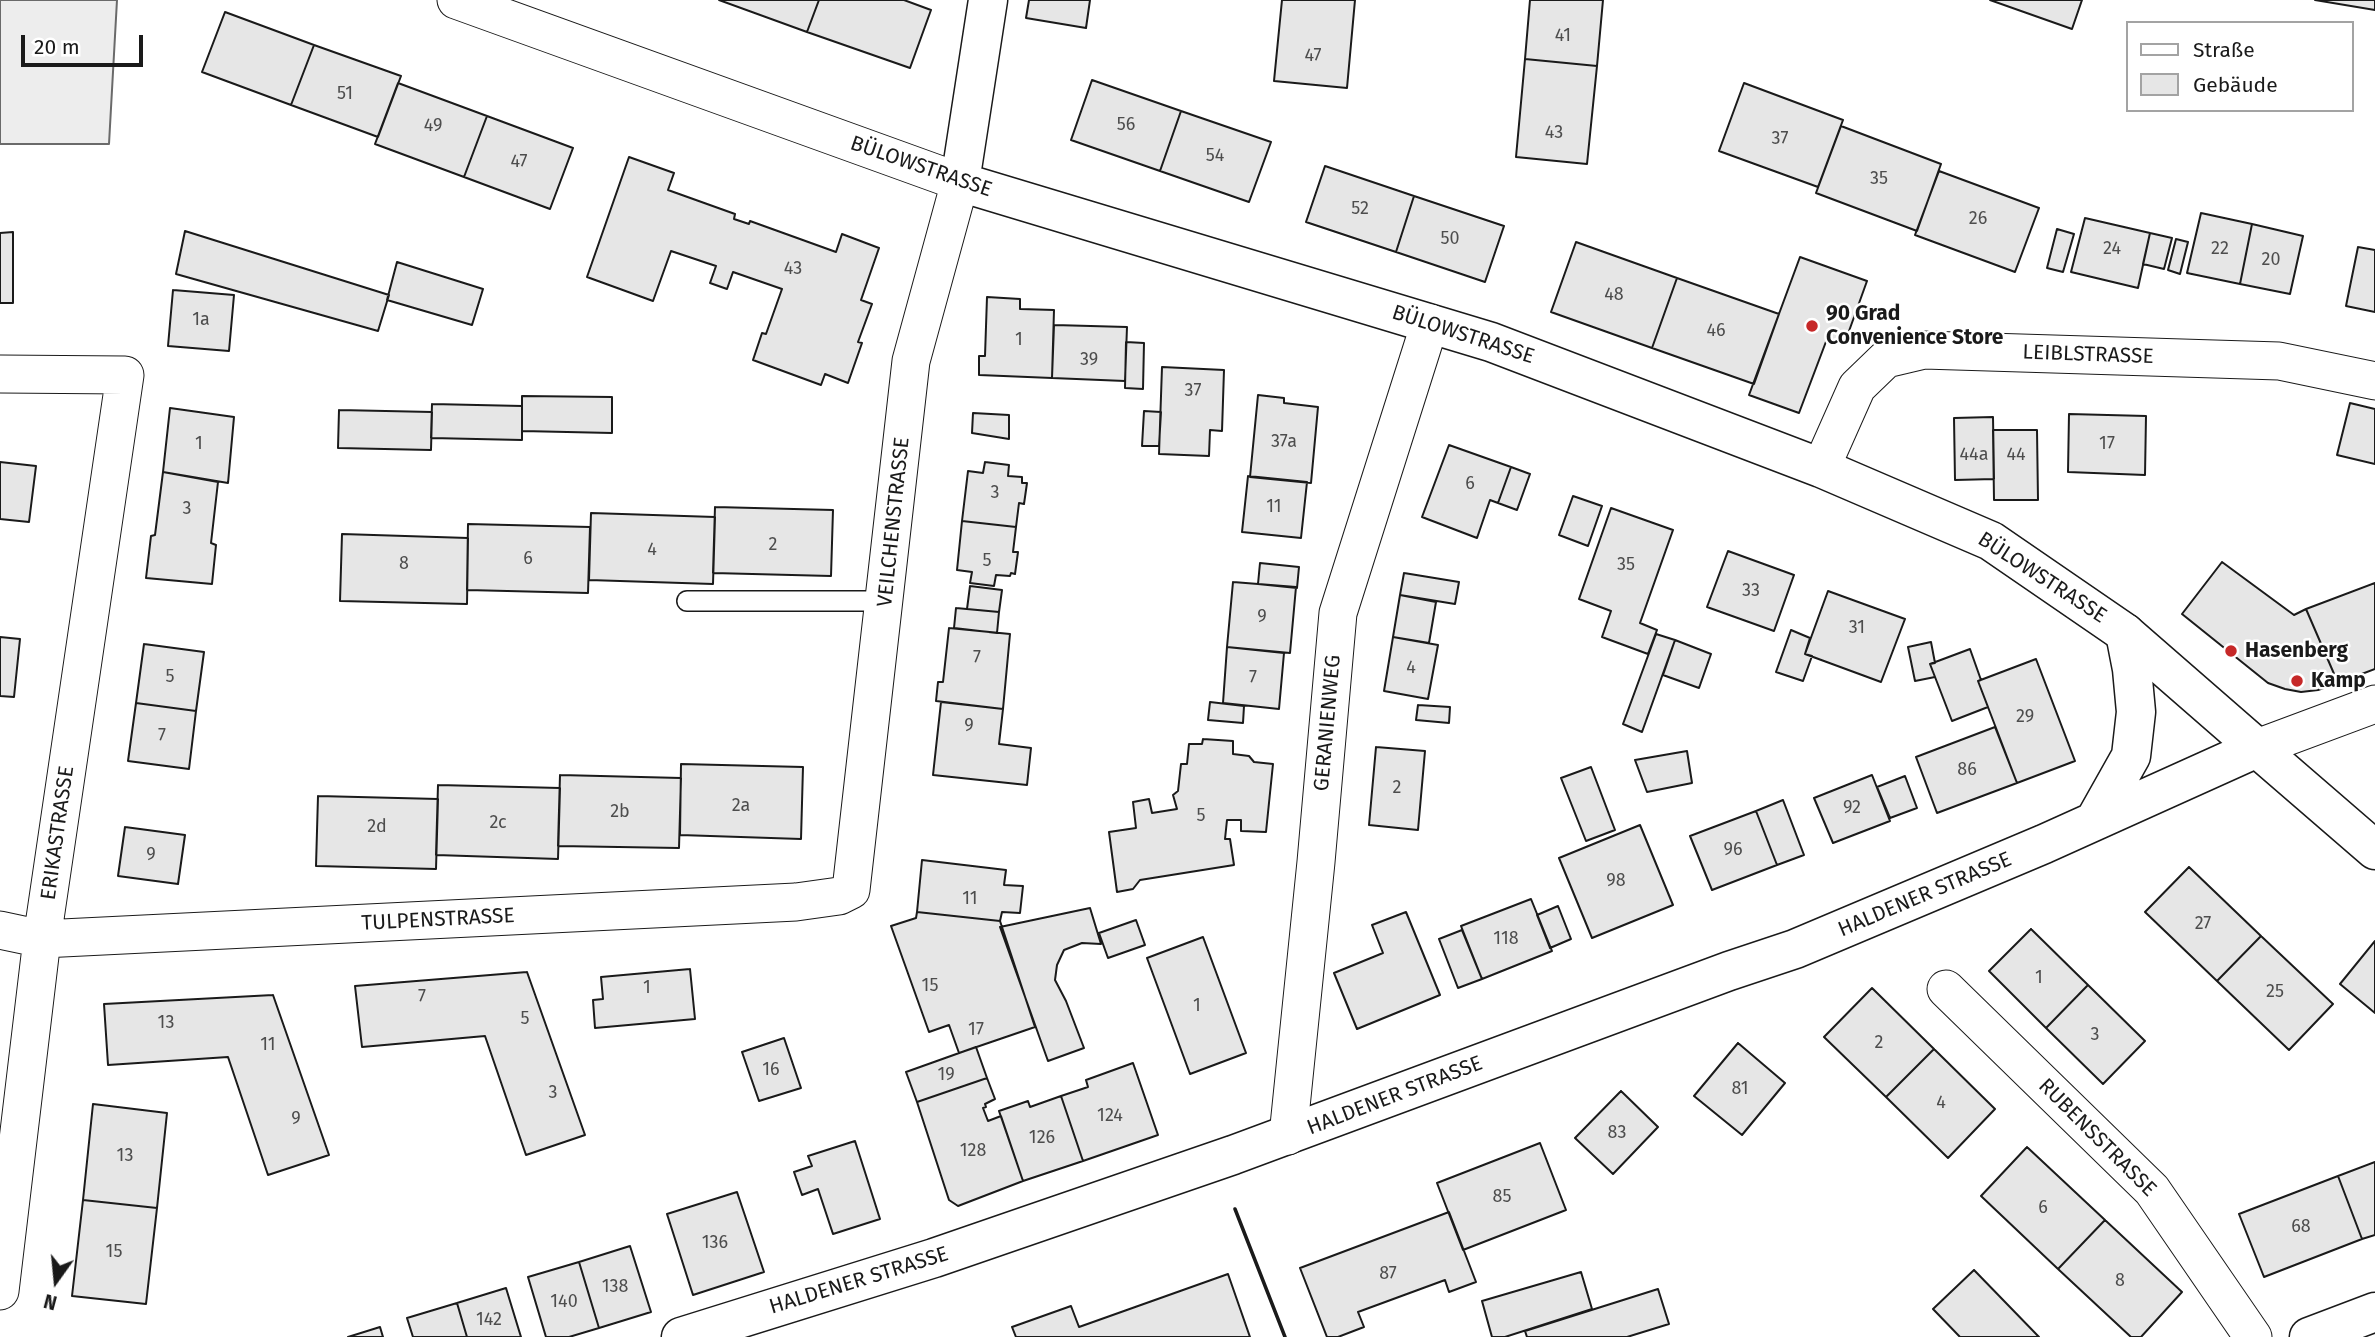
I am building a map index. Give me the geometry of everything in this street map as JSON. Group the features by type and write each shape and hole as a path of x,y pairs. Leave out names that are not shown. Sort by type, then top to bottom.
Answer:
{"main road":[{"path":"960,182 988,0"},
{"name":"BÜLOWSTRASSE","path":"960,182 1491,342 1821,468 1991,541 2125,633 2375,850"},
{"path":"2095,820 2131,756 2136,712 2125,633"},
{"name":"HALDENER STRASSE","path":"681,1337 934,1258 1288,1136 1794,949 2032,850 2257,748"},
{"path":"2309,1337 2375,1312"}],"street":[{"name":"BÜLOWSTRASSE","path":"456,0 960,182"},
{"name":"VEILCHENSTRASSE","path":"854,867 911,361 960,182"},
{"name":"GERANIENWEG","path":"1288,1136 1338,613 1430,323"},
{"name":"LEIBLSTRASSE","path":"1821,468 1857,387 1886,359 1924,350 2279,361 2375,381"},
{"name":"ERIKASTRASSE","path":"0,374 125,375 42,939 0,1292"},
{"name":"HALDENER STRASSE","path":"2257,748 2375,704"},
{"name":"TULPENSTRASSE","path":"0,930 42,939 796,902 839,896 851,890 854,867"},
{"name":"RUBENSSTRASSE","path":"1946,989 2152,1190 2253,1337"}],"lane":[{"path":"687,601 886,601"}],"shaded area":[{"path":"0,0 117,0 109,144 0,144"}],"building":[{"path":"719,0 819,0 807,32"},
{"path":"819,0 904,0 931,10 910,68 807,32"},
{"path":"1029,0 1090,0 1086,28 1026,18"},
{"path":"1282,0 1355,0 1347,88 1274,81"},
{"path":"1530,0 1603,0 1597,66 1525,59"},
{"path":"1990,0 2082,0 2072,29"},
{"path":"2315,0 2375,0 2375,10"},
{"path":"225,12 314,45 291,105 202,72"},
{"path":"314,45 401,76 378,137 291,105"},
{"path":"1525,59 1597,66 1587,164 1516,157"},
{"path":"1092,80 1181,111 1160,171 1071,140"},
{"path":"398,83 487,116 464,177 375,144"},
{"path":"1744,83 1843,120 1818,187 1719,151"},
{"path":"1181,111 1271,142 1249,202 1160,171"},
{"path":"487,116 573,148 550,209 464,177"},
{"path":"1841,126 1941,164 1917,231 1816,193"},
{"path":"629,157 674,173 668,190 735,214 734,219 749,224 750,221 836,252 842,234 879,248 861,300 872,304 858,342 862,343 848,383 825,374 821,385 753,360 762,333 766,334 782,289 733,272 727,289 710,283 716,266 671,251 653,301 587,277"},
{"path":"1325,166 1414,196 1396,252 1306,222"},
{"path":"1939,171 2039,208 2015,272 1915,235"},
{"path":"1414,196 1504,226 1485,282 1396,252"},
{"path":"2201,213 2252,224 2240,284 2187,273"},
{"path":"2085,218 2150,233 2138,288 2071,272"},
{"path":"2252,224 2303,236 2290,294 2240,284"},
{"path":"2057,229 2074,234 2063,272 2047,268"},
{"path":"185,231 389,295 378,331 176,274"},
{"path":"13,232 13,303 0,303 0,233"},
{"path":"2150,233 2172,238 2164,269 2143,264"},
{"path":"2176,239 2188,242 2180,274 2168,270"},
{"path":"1576,242 1677,278 1652,348 1551,312"},
{"path":"2358,247 2375,250 2375,312 2346,306"},
{"name":"90 Grad Convenience Store","path":"1800,257 1867,281 1844,345 1827,339 1799,413 1749,395"},
{"path":"397,262 483,289 472,325 387,300"},
{"path":"1677,278 1779,314 1754,384 1652,348"},
{"path":"173,290 234,295 229,351 168,346"},
{"path":"987,297 1020,299 1020,309 1054,310 1052,378 979,375 979,356 985,356"},
{"path":"1054,325 1127,327 1125,381 1052,378"},
{"path":"1126,342 1144,343 1143,389 1125,388"},
{"path":"1162,367 1224,370 1222,431 1210,430 1209,456 1159,454"},
{"path":"1258,395 1284,398 1284,403 1318,407 1311,483 1250,477"},
{"path":"522,396 612,397 612,433 522,431"},
{"path":"2350,403 2375,409 2375,464 2337,455"},
{"path":"432,404 522,406 522,440 431,438"},
{"path":"170,408 234,417 228,483 163,472"},
{"path":"339,410 432,412 431,450 338,448"},
{"path":"1144,411 1161,412 1159,446 1142,446"},
{"path":"973,413 1009,415 1009,439 972,433"},
{"path":"2069,414 2146,416 2145,475 2068,472"},
{"path":"1993,417 1994,479 1955,480 1954,418"},
{"path":"1993,430 2037,430 2038,500 1994,500"},
{"path":"1449,445 1511,467 1498,503 1490,500 1477,538 1422,517"},
{"path":"0,462 36,466 29,522 0,519"},
{"path":"985,462 1009,465 1008,476 1022,477 1022,483 1027,483 1024,504 1019,503 1016,527 962,521 968,471 983,473"},
{"path":"1511,467 1530,474 1517,510 1498,503"},
{"path":"163,472 218,482 211,543 216,545 212,584 146,578"},
{"path":"1248,476 1307,482 1301,538 1242,532"},
{"path":"1573,496 1602,506 1588,546 1559,535"},
{"path":"715,507 833,510 831,576 713,573"},
{"path":"1611,508 1673,530 1640,623 1657,630 1648,654 1602,637 1611,611 1579,599"},
{"path":"591,513 715,517 713,584 589,580"},
{"path":"962,521 1016,527 1013,552 1018,552 1015,574 996,575 994,586 970,583 972,572 957,570"},
{"path":"468,524 590,527 588,593 467,590"},
{"path":"342,534 468,538 467,604 340,601"},
{"path":"1728,551 1794,575 1774,631 1707,607"},
{"path":"2222,562 2294,615 2306,609 2338,683 2301,692 2268,683 2182,614"},
{"path":"1260,563 1299,567 1297,588 1258,584"},
{"path":"1404,573 1459,582 1455,604 1400,595"},
{"path":"1233,582 1296,587 1290,653 1227,647"},
{"path":"2375,583 2375,669 2338,683 2306,609"},
{"path":"970,586 1002,590 999,612 967,609"},
{"path":"1828,591 1905,619 1881,682 1805,654"},
{"path":"1400,595 1436,602 1429,643 1393,637"},
{"path":"956,608 999,612 997,633 954,628"},
{"path":"949,628 1010,634 1003,709 936,701 938,682 943,682"},
{"path":"1791,630 1810,638 1805,654 1812,656 1803,681 1776,672"},
{"path":"1656,634 1675,640 1642,732 1623,724"},
{"path":"0,637 20,639 14,697 0,696"},
{"path":"1393,637 1438,645 1428,699 1384,691"},
{"path":"1675,640 1711,654 1699,688 1663,675"},
{"path":"1931,642 1935,663 1930,664 1935,677 1915,681 1908,647"},
{"path":"144,644 204,652 196,711 136,703"},
{"path":"1227,647 1284,653 1279,709 1223,703"},
{"path":"1970,649 1988,707 1952,721 1930,664"},
{"path":"2036,659 2075,761 2017,783 1978,681"},
{"path":"941,702 1003,709 999,744 1031,748 1027,785 933,775"},
{"path":"1210,702 1244,706 1243,723 1208,720"},
{"path":"136,703 196,711 189,769 128,761"},
{"path":"1418,705 1450,707 1449,723 1416,720"},
{"path":"1995,727 2017,783 1937,813 1916,757"},
{"path":"1203,739 1233,741 1233,754 1249,756 1254,762 1273,764 1266,832 1241,831 1241,820 1227,820 1225,839 1230,839 1234,865 1140,880 1133,889 1117,892 1109,832 1136,828 1133,802 1149,799 1152,813 1177,809 1173,795 1178,791 1181,764 1187,764 1189,744 1202,744"},
{"path":"1376,747 1425,751 1418,830 1369,825"},
{"path":"1687,751 1692,783 1647,792 1635,760"},
{"path":"681,764 803,767 801,839 680,835"},
{"path":"1591,767 1615,830 1586,841 1561,778"},
{"path":"560,775 681,778 679,848 558,846"},
{"path":"1872,775 1890,821 1833,843 1814,798"},
{"path":"1905,776 1917,808 1890,818 1877,787"},
{"path":"438,785 560,788 558,859 436,855"},
{"path":"318,796 438,799 436,869 316,866"},
{"path":"1783,800 1804,855 1777,865 1756,811"},
{"path":"1756,811 1777,865 1712,890 1690,836"},
{"path":"1640,825 1673,905 1592,938 1559,858"},
{"path":"125,827 185,835 178,884 118,876"},
{"path":"922,860 1006,870 1004,885 1023,886 1020,913 1002,912 1000,921 917,912"},
{"path":"2189,867 2261,936 2217,981 2145,912"},
{"path":"1531,899 1552,951 1482,979 1461,926"},
{"path":"1558,906 1571,939 1550,948 1537,915"},
{"path":"1090,908 1101,944 1082,943 1064,950 1057,965 1055,980 1084,1048 1048,1061 1000,927"},
{"path":"917,912 1000,921 1035,1027 959,1053 949,1025 929,1032 891,926 916,918"},
{"path":"1406,912 1440,995 1357,1029 1334,973 1383,953 1372,925"},
{"path":"1136,920 1145,945 1108,958 1099,933"},
{"path":"2031,929 2088,985 2046,1028 1989,971"},
{"path":"1462,930 1482,979 1458,988 1439,939"},
{"path":"2261,936 2333,1004 2289,1050 2217,981"},
{"path":"1203,937 1246,1053 1190,1074 1147,958"},
{"path":"2375,941 2375,1013 2340,984"},
{"path":"690,969 695,1019 595,1028 593,1000 603,999 601,977"},
{"path":"527,972 585,1135 526,1155 485,1036 362,1047 355,986"},
{"path":"2088,985 2145,1041 2103,1084 2046,1028"},
{"path":"1872,988 1934,1049 1886,1097 1824,1037"},
{"path":"273,995 329,1155 268,1175 228,1057 108,1065 104,1004"},
{"path":"784,1038 801,1088 759,1101 742,1052"},
{"path":"1738,1043 1785,1083 1742,1135 1694,1096"},
{"path":"976,1047 987,1078 917,1102 906,1072"},
{"path":"1934,1049 1995,1109 1948,1158 1886,1097"},
{"path":"1133,1063 1158,1135 1083,1161 1061,1096 1088,1087 1086,1080"},
{"path":"987,1078 995,1099 983,1108 988,1121 1001,1116 1023,1181 958,1206 949,1200 917,1102"},
{"path":"1621,1091 1658,1127 1613,1174 1575,1138"},
{"path":"1061,1096 1083,1161 1023,1181 999,1111 1028,1101 1030,1107"},
{"path":"93,1104 167,1113 157,1208 83,1200"},
{"path":"855,1141 880,1219 833,1234 818,1189 802,1195 794,1172 812,1166 808,1156"},
{"path":"1540,1143 1566,1210 1463,1250 1437,1183"},
{"path":"2027,1147 2105,1220 2058,1269 1981,1196"},
{"path":"2375,1162 2375,1235 2362,1239 2338,1176"},
{"path":"2338,1176 2362,1239 2264,1277 2239,1214"},
{"path":"737,1192 764,1272 693,1295 667,1214"},
{"path":"83,1200 157,1208 146,1304 72,1296"},
{"path":"1449,1212 1476,1282 1449,1292 1445,1280 1358,1312 1364,1327 1338,1337 1327,1337 1300,1268"},
{"path":"2105,1220 2182,1292 2141,1337 2131,1337 2058,1269"},
{"path":"630,1246 651,1312 599,1328 579,1262"},
{"path":"579,1262 599,1328 569,1337 546,1337 528,1277"},
{"path":"1974,1270 2039,1337 1960,1337 1933,1309"},
{"path":"1581,1272 1592,1309 1505,1337 1492,1337 1482,1301"},
{"path":"1228,1274 1250,1337 1016,1337 1012,1327 1071,1306 1079,1327"},
{"path":"506,1288 521,1337 467,1337 457,1303"},
{"path":"1658,1289 1669,1324 1627,1337 1527,1337 1525,1331"},
{"path":"457,1303 467,1337 413,1337 407,1318"},
{"path":"380,1327 383,1337 348,1337"}],"wall":[{"path":"1235,1209 1285,1337"}],"place":[{"name":"90 Grad Convenience Store","path":"1812,326"},
{"name":"Hasenberg","path":"2231,651"},
{"name":"Kamp","path":"2297,681"}]}
